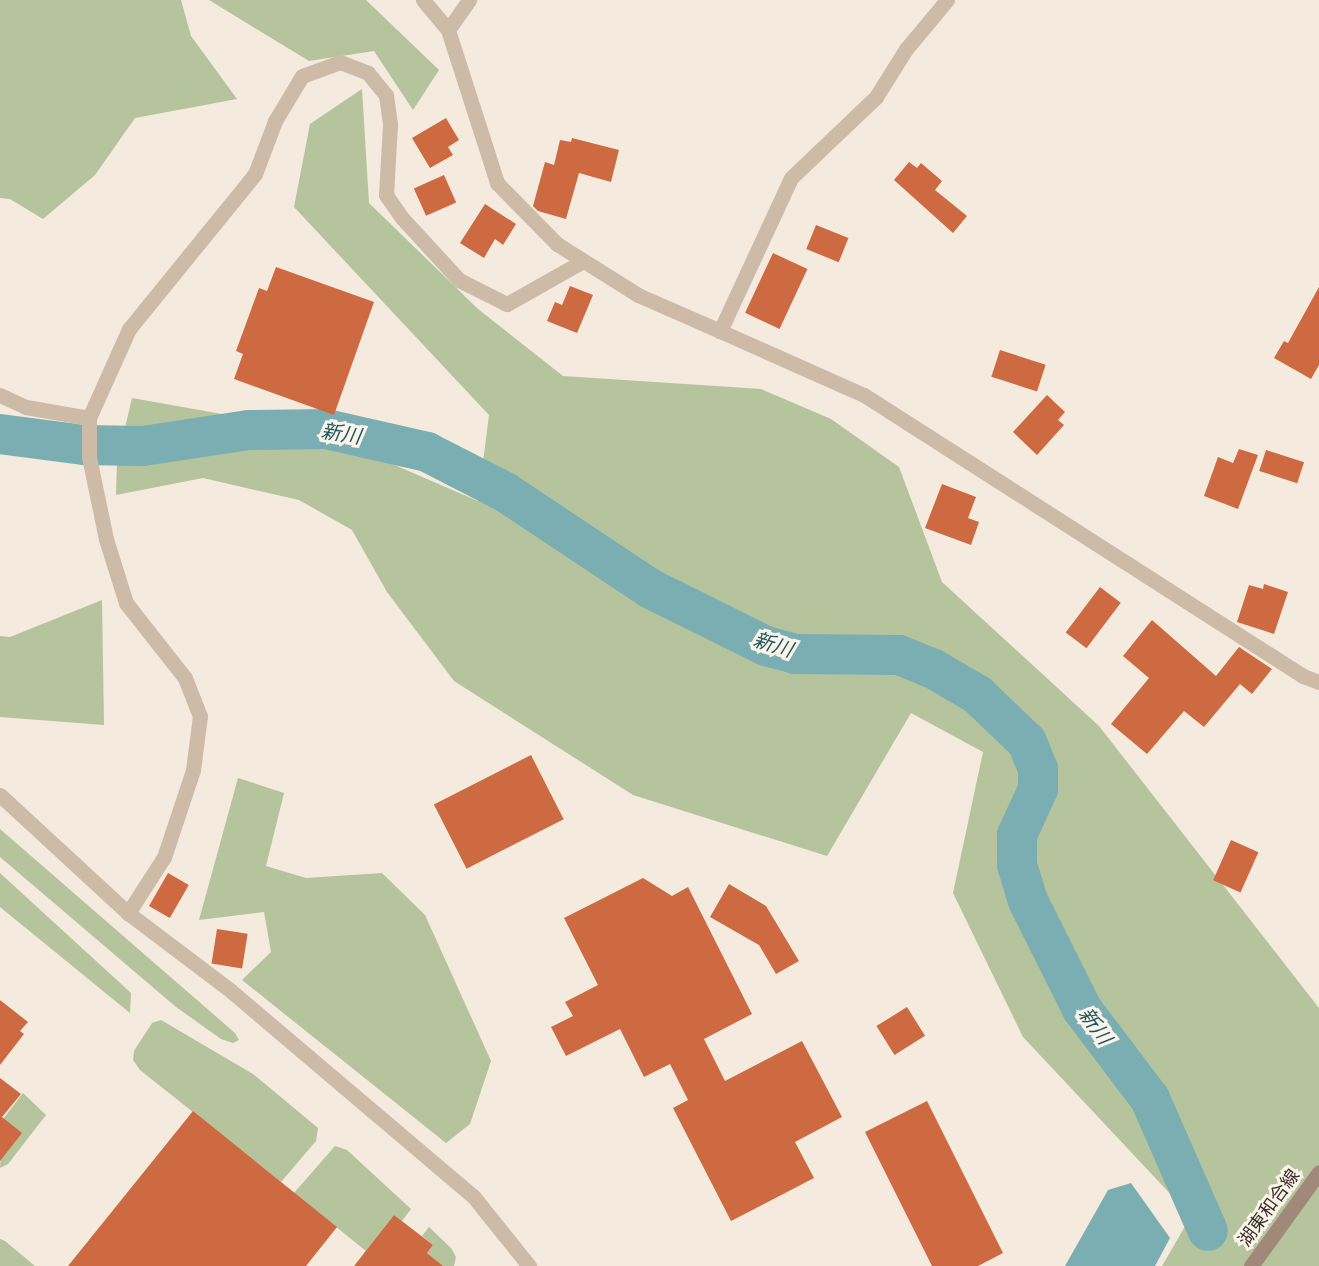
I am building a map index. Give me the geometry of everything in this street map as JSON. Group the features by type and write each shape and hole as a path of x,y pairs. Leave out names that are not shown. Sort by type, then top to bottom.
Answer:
{"main road":[{"name":"湖東和合線","path":"1251,1266 1319,1172"}],"street":[{"path":"423,0 448,30 497,183 557,244 638,295 864,395 1303,676 1319,682"},
{"path":"448,30 468,0"},
{"path":"720,331 791,178 876,97 906,49 947,0"},
{"path":"128,913 164,857 193,770 200,716 185,678 126,603 106,539 89,457 89,422 129,329 255,174 275,121 302,76 340,62 368,73 386,95 390,124 386,195 403,219 459,280 507,304 583,261"},
{"path":"0,395 26,407 89,422"},
{"path":"0,795 128,913 231,991 367,1103 473,1196 529,1266"}],"green space":[{"path":"0,0 181,0 191,36 237,99 135,118 95,175 43,219 10,199 0,198"},
{"path":"209,0 366,0 439,70 413,110 374,51 309,61"},
{"path":"362,89 369,203 478,309 563,376 761,389 831,419 899,467 942,582 1099,726 1319,1008 1319,1266 1162,1266 1191,1216 1023,1037 953,893 983,752 911,713 827,856 633,795 454,681 387,592 352,530 299,500 203,478 116,495 117,462 132,398 233,416 390,463 478,501 489,415 294,207 310,124"},
{"path":"102,600 104,725 0,717 0,636 10,637"},
{"path":"238,778 284,793 266,866 306,878 382,873 425,915 491,1061 470,1124 446,1143 242,980 271,952 264,912 199,920"},
{"path":"0,829 235,1033 239,1040 233,1043 221,1039 176,1007 0,857"},
{"path":"0,873 131,993 130,1013 0,907"},
{"path":"161,1020 253,1074 318,1128 316,1141 281,1182 140,1070 133,1060 134,1051 152,1023"},
{"path":"23,1093 46,1115 8,1164 0,1168 3,1119"},
{"path":"335,1146 347,1150 411,1209 402,1221 394,1215 366,1251 294,1193"},
{"path":"429,1227 451,1248 456,1257 454,1266 437,1266 439,1263 427,1253 433,1245 422,1236"},
{"path":"0,1239 5,1241 35,1266 0,1266"}],"water":[{"path":"1131,1183 1170,1238 1155,1266 1065,1266 1108,1190"}],"building":[{"path":"446,118 459,140 448,147 453,155 430,168 412,138"},
{"path":"572,138 619,150 611,182 579,173 566,219 538,211 533,206 545,162 554,165 560,140 571,142"},
{"path":"909,162 917,168 921,163 942,181 935,190 967,216 953,233 894,180"},
{"path":"444,175 456,202 426,216 414,188"},
{"path":"485,204 516,224 503,245 495,239 484,258 460,243"},
{"path":"816,225 848,238 839,262 806,249"},
{"path":"773,253 807,269 780,329 745,313"},
{"path":"276,267 374,302 334,415 234,379 243,354 236,351 259,288 267,291"},
{"path":"570,286 593,295 577,333 547,321 555,302 562,305"},
{"path":"1319,287 1319,365 1311,379 1274,358 1284,341 1288,343"},
{"path":"1000,350 1046,365 1037,391 991,377"},
{"path":"1047,395 1065,412 1058,420 1064,425 1037,455 1013,432"},
{"path":"1239,449 1258,455 1238,509 1204,496 1218,457 1233,463"},
{"path":"1266,450 1304,462 1297,483 1259,471"},
{"path":"942,484 976,497 968,518 979,522 971,545 925,528"},
{"path":"1264,584 1288,592 1274,634 1237,622 1249,585 1263,589"},
{"path":"1100,587 1121,603 1086,648 1066,633"},
{"path":"1152,620 1216,676 1239,647 1272,669 1252,694 1240,684 1204,727 1184,711 1147,754 1111,724 1149,678 1123,656"},
{"path":"531,755 564,819 467,869 434,804"},
{"path":"1231,840 1258,852 1241,892 1213,880"},
{"path":"168,873 189,885 170,918 149,906"},
{"path":"643,878 672,896 688,887 752,1014 704,1039 725,1081 802,1041 842,1117 795,1142 814,1178 731,1221 673,1108 688,1100 670,1064 644,1077 620,1029 566,1056 551,1027 573,1016 565,1002 598,985 564,918"},
{"path":"729,884 766,906 799,961 776,974 759,945 710,917"},
{"path":"217,929 248,934 242,968 212,964"},
{"path":"0,1000 28,1022 20,1031 24,1034 0,1065"},
{"path":"907,1007 925,1036 894,1055 876,1026"},
{"path":"0,1078 21,1094 2,1117 22,1133 0,1161"},
{"path":"927,1101 1003,1253 978,1266 932,1266 865,1132"},
{"path":"193,1111 337,1227 306,1266 68,1266"},
{"path":"394,1215 433,1245 427,1253 443,1266 354,1266"}],"waterway":[{"name":"新川","path":"0,434 85,445 143,446 249,430 326,429 427,452 505,492 651,589 766,646 795,654 899,655 932,668 978,695 1027,742 1038,769 1038,789 1017,835 1017,865 1028,901 1082,1009 1150,1099 1208,1231"}]}
